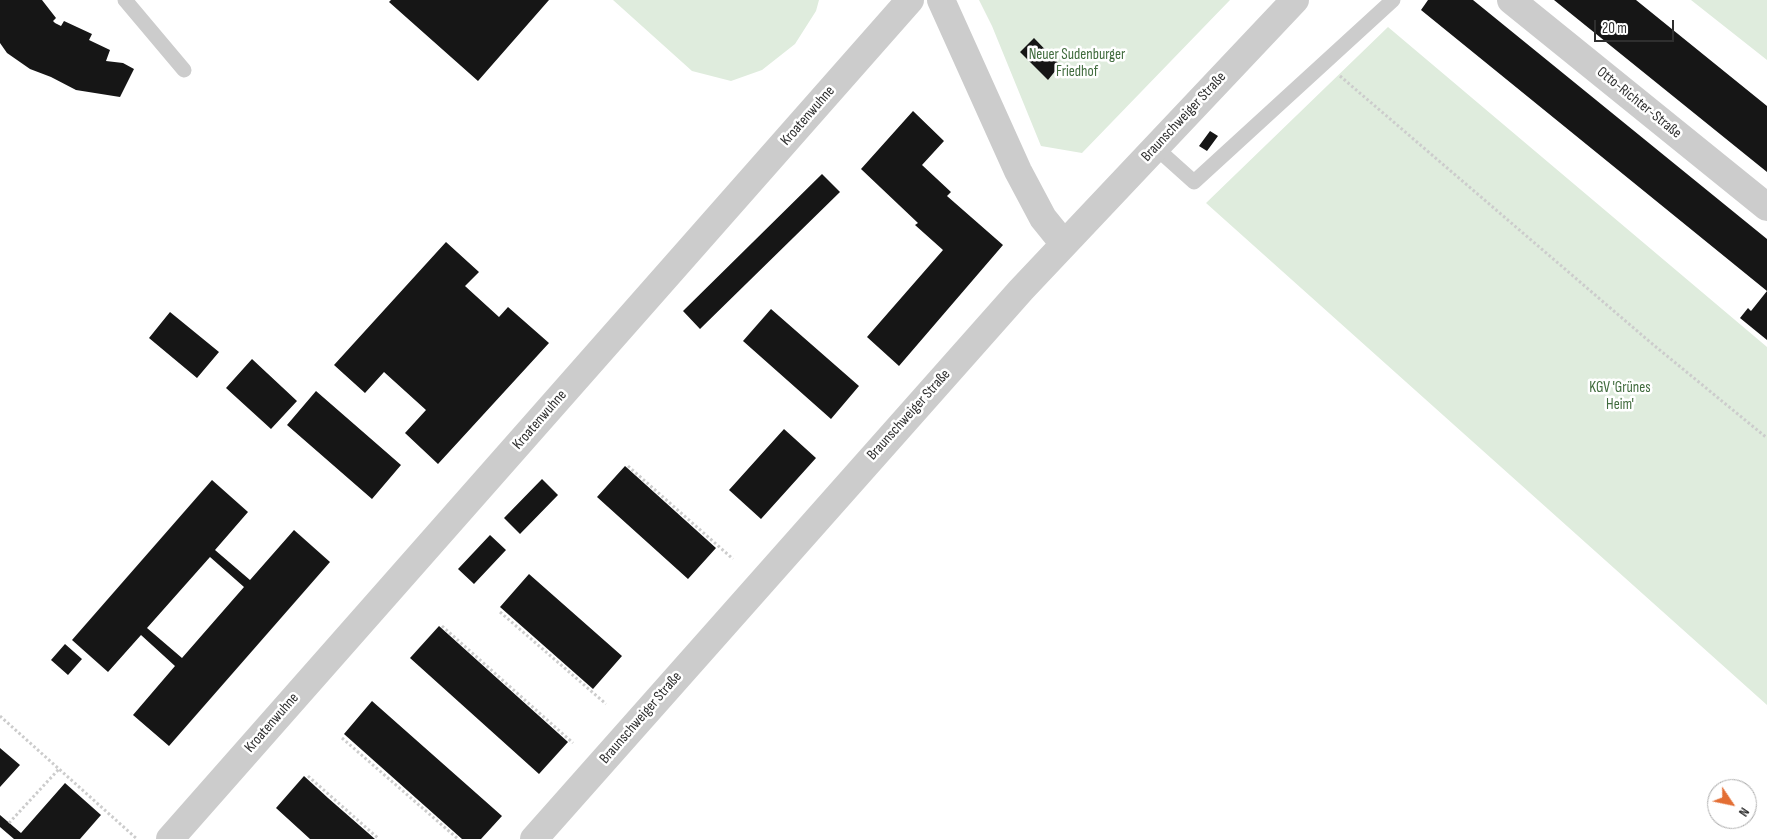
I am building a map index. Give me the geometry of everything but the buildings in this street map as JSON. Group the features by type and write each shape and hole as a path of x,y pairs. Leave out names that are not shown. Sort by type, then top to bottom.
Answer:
{"street":[{"name":"Kroatenwuhne","path":"170,839 910,0"},
{"path":"941,0 1018,171 1043,218 1064,244"},
{"name":"Braunschweiger Straße","path":"534,839 691,660 1064,244 1295,0"},
{"name":"Otto-Richter-Straße","path":"1511,0 1767,207"}],"lane":[{"path":"125,0 184,70"},
{"path":"1155,148 1194,182 1393,0"}],"path":[{"path":"1339,74 1643,336 1767,438"},
{"path":"628,466 693,526 733,559"},
{"path":"500,612 567,668 606,704"},
{"path":"442,626 462,646 573,743"},
{"path":"0,716 137,839"},
{"path":"342,738 407,792 458,839"},
{"path":"9,823 59,769"},
{"path":"308,776 329,797 379,839"}],"green space":[{"path":"613,0 819,0 816,11 795,44 762,70 731,81 692,71"},
{"name":"Neuer Sudenburger Friedhof","path":"979,0 1230,0 1082,153 1041,146 992,26"},
{"path":"1691,0 1767,0 1767,60"},
{"name":"KGV 'Grünes Heim'","path":"1388,27 1767,347 1767,705 1206,203"}]}
